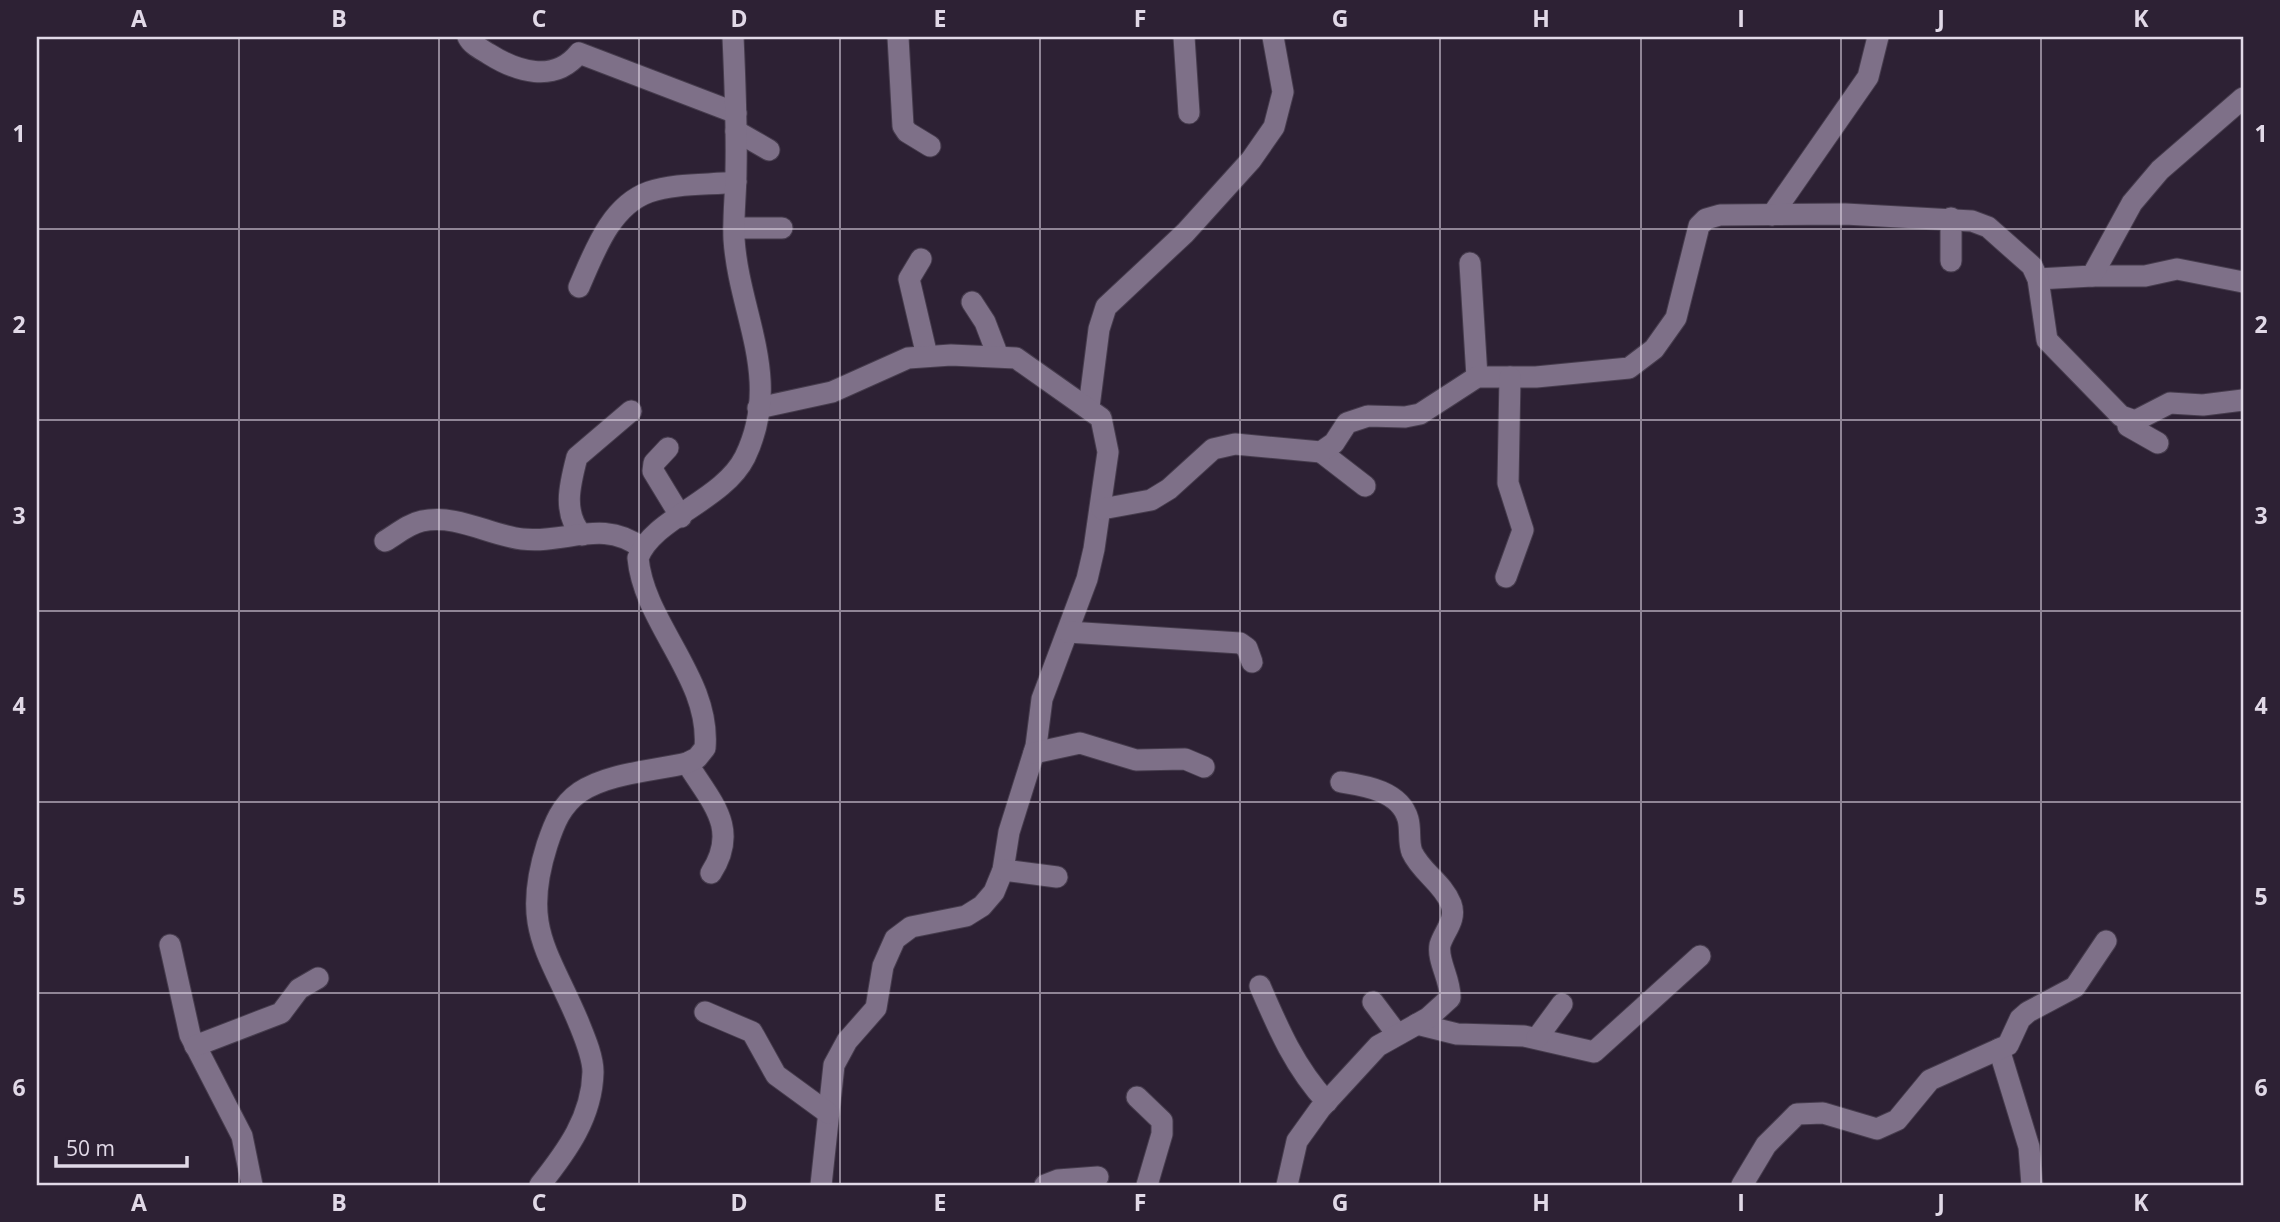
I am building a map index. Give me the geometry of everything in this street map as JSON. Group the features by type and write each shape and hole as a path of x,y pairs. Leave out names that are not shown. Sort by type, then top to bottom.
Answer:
{"street":[{"path":"468,37 475,45 510,67 523,70 552,71 580,45 736,122 769,150"},
{"path":"540,1185 573,1142 581,1125 591,1094 593,1069 585,1039 547,959 537,926 542,861 555,823 569,801 600,781 687,763 697,758 705,748 702,715 680,657 647,593 638,558 642,548 722,487 744,458 758,408 761,369 734,228 736,122 733,37"},
{"path":"898,37 903,126 907,132 930,146"},
{"path":"1184,37 1189,113"},
{"path":"1089,407 1099,330 1107,307 1185,233 1251,160 1275,127 1283,92 1273,37"},
{"path":"1772,215 1868,77 1878,37"},
{"path":"2092,276 2132,203 2153,178 2186,145 2243,98"},
{"path":"579,287 598,242 609,226 646,193 736,182"},
{"path":"1321,452 1334,443 1347,423 1368,416 1405,417 1420,414 1477,377 1629,368 1654,349 1676,318 1699,226 1706,219 1720,215 1972,220 1988,227 2032,266 2038,279 2047,340 2053,350 2127,419 2135,421 2170,402 2236,401 2243,419"},
{"path":"1951,218 1951,261"},
{"path":"734,228 782,228"},
{"path":"921,259 909,279 927,356"},
{"path":"1470,263 1477,377"},
{"path":"2038,279 2145,276 2177,269 2243,282"},
{"path":"972,302 982,315 998,356"},
{"path":"758,408 832,392 908,358 998,356 1024,361 1089,407 1101,418 1106,428 1108,452 1102,509 1087,579 1042,699 1034,753 1009,832 1003,870 994,892 974,911 966,916 911,927 895,939 883,966 876,1008 848,1041 834,1065 821,1185"},
{"path":"1506,577 1523,530 1508,482 1510,377"},
{"path":"582,535 572,524 569,512 577,457 631,411"},
{"path":"2127,419 2128,426 2158,443"},
{"path":"1102,509 1151,500 1168,489 1205,454 1224,445 1321,452 1366,486"},
{"path":"668,448 654,463 653,471 681,517"},
{"path":"385,541 409,526 441,520 455,521 523,539 618,533 642,548"},
{"path":"1068,632 1240,643 1247,648 1252,662"},
{"path":"1034,753 1080,743 1136,760 1185,760 1204,767"},
{"path":"687,763 719,815 723,827 724,851 711,873"},
{"path":"1287,1185 1300,1134 1364,1058 1397,1034 1443,1007 1450,998 1451,986 1440,947 1451,922 1451,904 1436,880 1413,854 1408,818 1401,805 1372,788 1341,782"},
{"path":"1003,870 1057,877"},
{"path":"1742,1185 1766,1145 1797,1114 1823,1113 1864,1127 1887,1126 1897,1120 1930,1080 2008,1045 2020,1019 2075,987 2106,941"},
{"path":"170,945 183,1014 195,1046 242,1136 252,1185"},
{"path":"1417,1024 1457,1034 1537,1038 1587,1052 1599,1050 1700,956"},
{"path":"195,1046 281,1013 299,989 318,978"},
{"path":"1260,986 1292,1058 1305,1078 1327,1102"},
{"path":"1373,1002 1397,1034"},
{"path":"1537,1038 1562,1004"},
{"path":"705,1012 752,1032 776,1075 828,1113"},
{"path":"1999,1049 2029,1147 2032,1185"},
{"path":"1138,1097 1162,1121 1162,1135 1147,1185"},
{"path":"1045,1185 1058,1180 1098,1177"}]}
